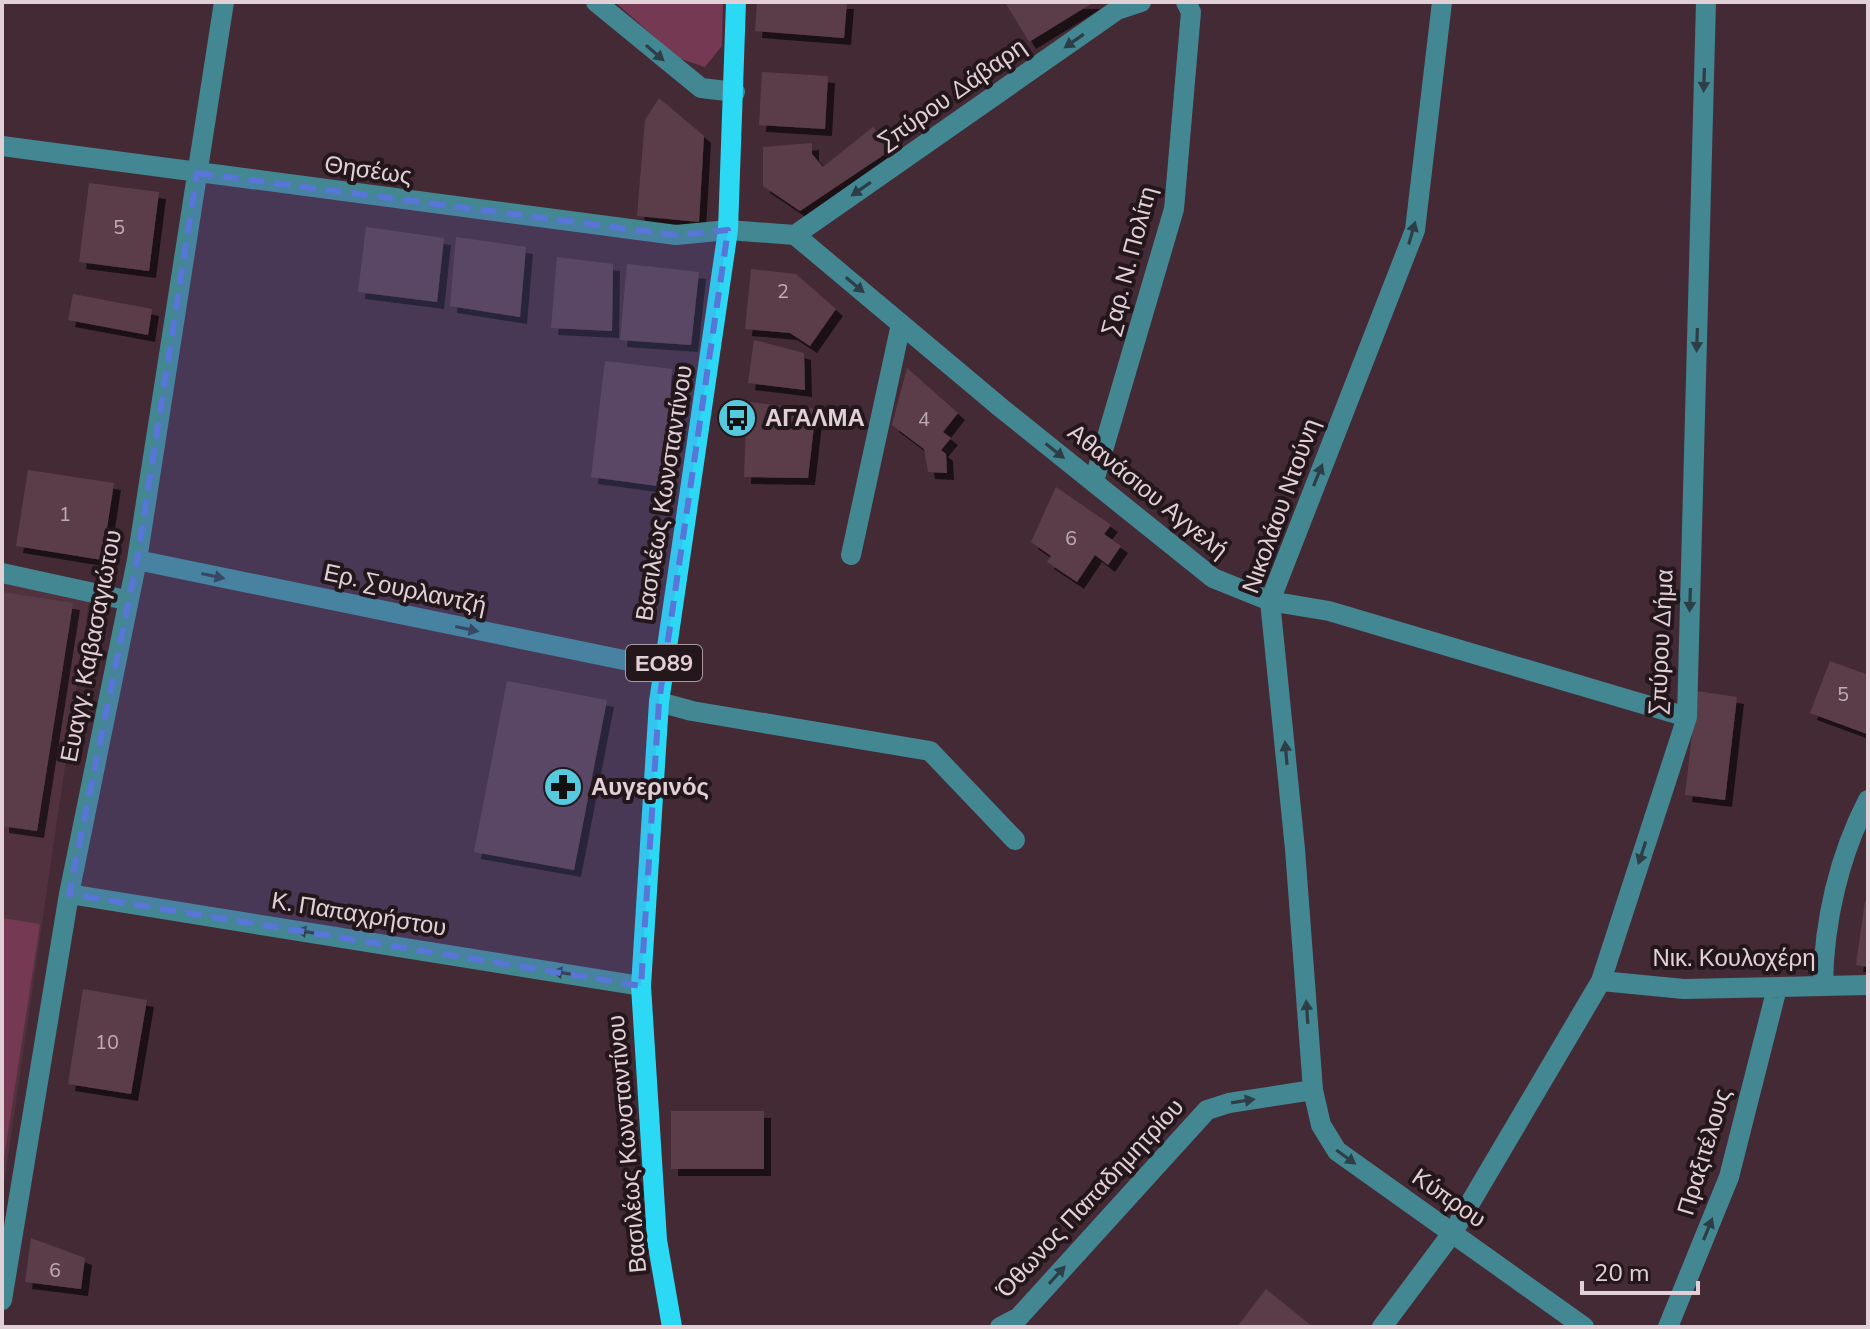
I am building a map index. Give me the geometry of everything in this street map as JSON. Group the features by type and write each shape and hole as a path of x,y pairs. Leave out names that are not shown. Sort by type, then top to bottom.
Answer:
{"main road":[{"name":"Βασιλέως Κωνσταντίνου","path":"672,1327 657,1240 641,986 659,702 728,230 736,2"}],"street":[{"name":"Ευαγγ. Καβασαγιώτου","path":"2,1300 69,894 126,600 137,560 224,2"},
{"path":"596,2 701,88 735,92"},
{"name":"Σπύρου Δάβαρη","path":"795,235 1102,12 1141,2"},
{"name":"Σαρ. Ν. Πολίτη","path":"1094,481 1174,209 1191,12 1186,2"},
{"name":"Νικολάου Ντούνη","path":"1313,1090 1295,849 1270,601 1415,230 1442,2"},
{"name":"Σπύρου Δήμα","path":"1382,1327 1453,1232 1601,981 1687,717 1706,2"},
{"name":"Θησέως","path":"2,146 676,235 728,230"},
{"path":"728,230 795,235"},
{"name":"Αθανάσιου Αγγελή","path":"795,235 1213,578 1270,601 1329,611 1687,717"},
{"path":"851,555 901,324"},
{"name":"Ερ. Σουρλαντζή","path":"137,560 663,668"},
{"path":"2,573 126,600"},
{"path":"659,702 692,711 930,751 1015,840"},
{"path":"1823,984 1828,920 1843,864 1868,800"},
{"name":"Κ. Παπαχρήστου","path":"69,894 641,986"},
{"name":"Νικ. Κουλοχέρη","path":"1601,981 1684,989 1868,985"},
{"name":"Πραξιτέλους","path":"1668,1327 1729,1177 1777,988"},
{"name":"Κύπρου","path":"1313,1090 1321,1125 1337,1151 1584,1327"},
{"name":"Όθωνος Παπαδημητρίου","path":"1000,1327 1019,1317 1207,1110 1229,1103 1313,1090"}],"highlighted area":[{"path":"197,173 676,235 728,230 659,702 641,986 69,894 137,560"}],"shaded area":[{"path":"615,2 723,2 722,46 705,67 678,58"},
{"path":"2,578 90,595 2,1197"},
{"path":"2,918 40,924 2,1171"}],"building":[{"path":"757,2 847,2 844,38 755,31"},
{"path":"1005,2 1094,2 1029,42"},
{"path":"762,72 828,76 825,129 759,125"},
{"path":"659,98 704,136 699,222 637,216 645,120"},
{"path":"873,127 894,148 800,211 763,186 763,147 812,143 812,154 823,167"},
{"path":"89,183 159,192 149,271 79,262"},
{"path":"366,227 444,238 437,302 358,292"},
{"path":"456,237 526,247 520,317 450,306"},
{"path":"557,257 613,264 612,331 551,328"},
{"path":"627,264 699,272 691,345 620,340"},
{"path":"751,269 796,274 836,309 810,346 790,333 745,329"},
{"path":"73,294 152,309 148,335 68,320"},
{"path":"754,340 804,353 805,390 748,383"},
{"path":"605,361 672,369 665,487 591,477"},
{"path":"907,368 958,413 943,432 951,438 941,450 946,454 947,473 928,472 924,449 892,425"},
{"path":"747,402 816,409 808,478 744,477"},
{"path":"28,470 114,483 102,560 16,546"},
{"path":"1056,487 1111,525 1104,534 1121,546 1108,565 1095,555 1077,582 1047,562 1051,556 1031,542"},
{"path":"2,592 73,603 37,831 2,826"},
{"path":"1830,661 1868,675 1867,734 1810,713"},
{"path":"507,681 607,700 574,870 474,852"},
{"path":"1697,691 1737,697 1725,800 1685,795"},
{"path":"1865,901 1868,901 1868,967 1856,965"},
{"path":"83,989 147,1000 131,1094 68,1084"},
{"path":"671,1111 764,1111 764,1169 671,1169"},
{"path":"31,1238 85,1258 81,1289 25,1282"},
{"path":"1266,1289 1313,1327 1237,1327"}],"place":[{"name":"ΑΓΑΛΜΑ","path":"737,418"},
{"name":"Αυγερινός","path":"563,787"}]}
